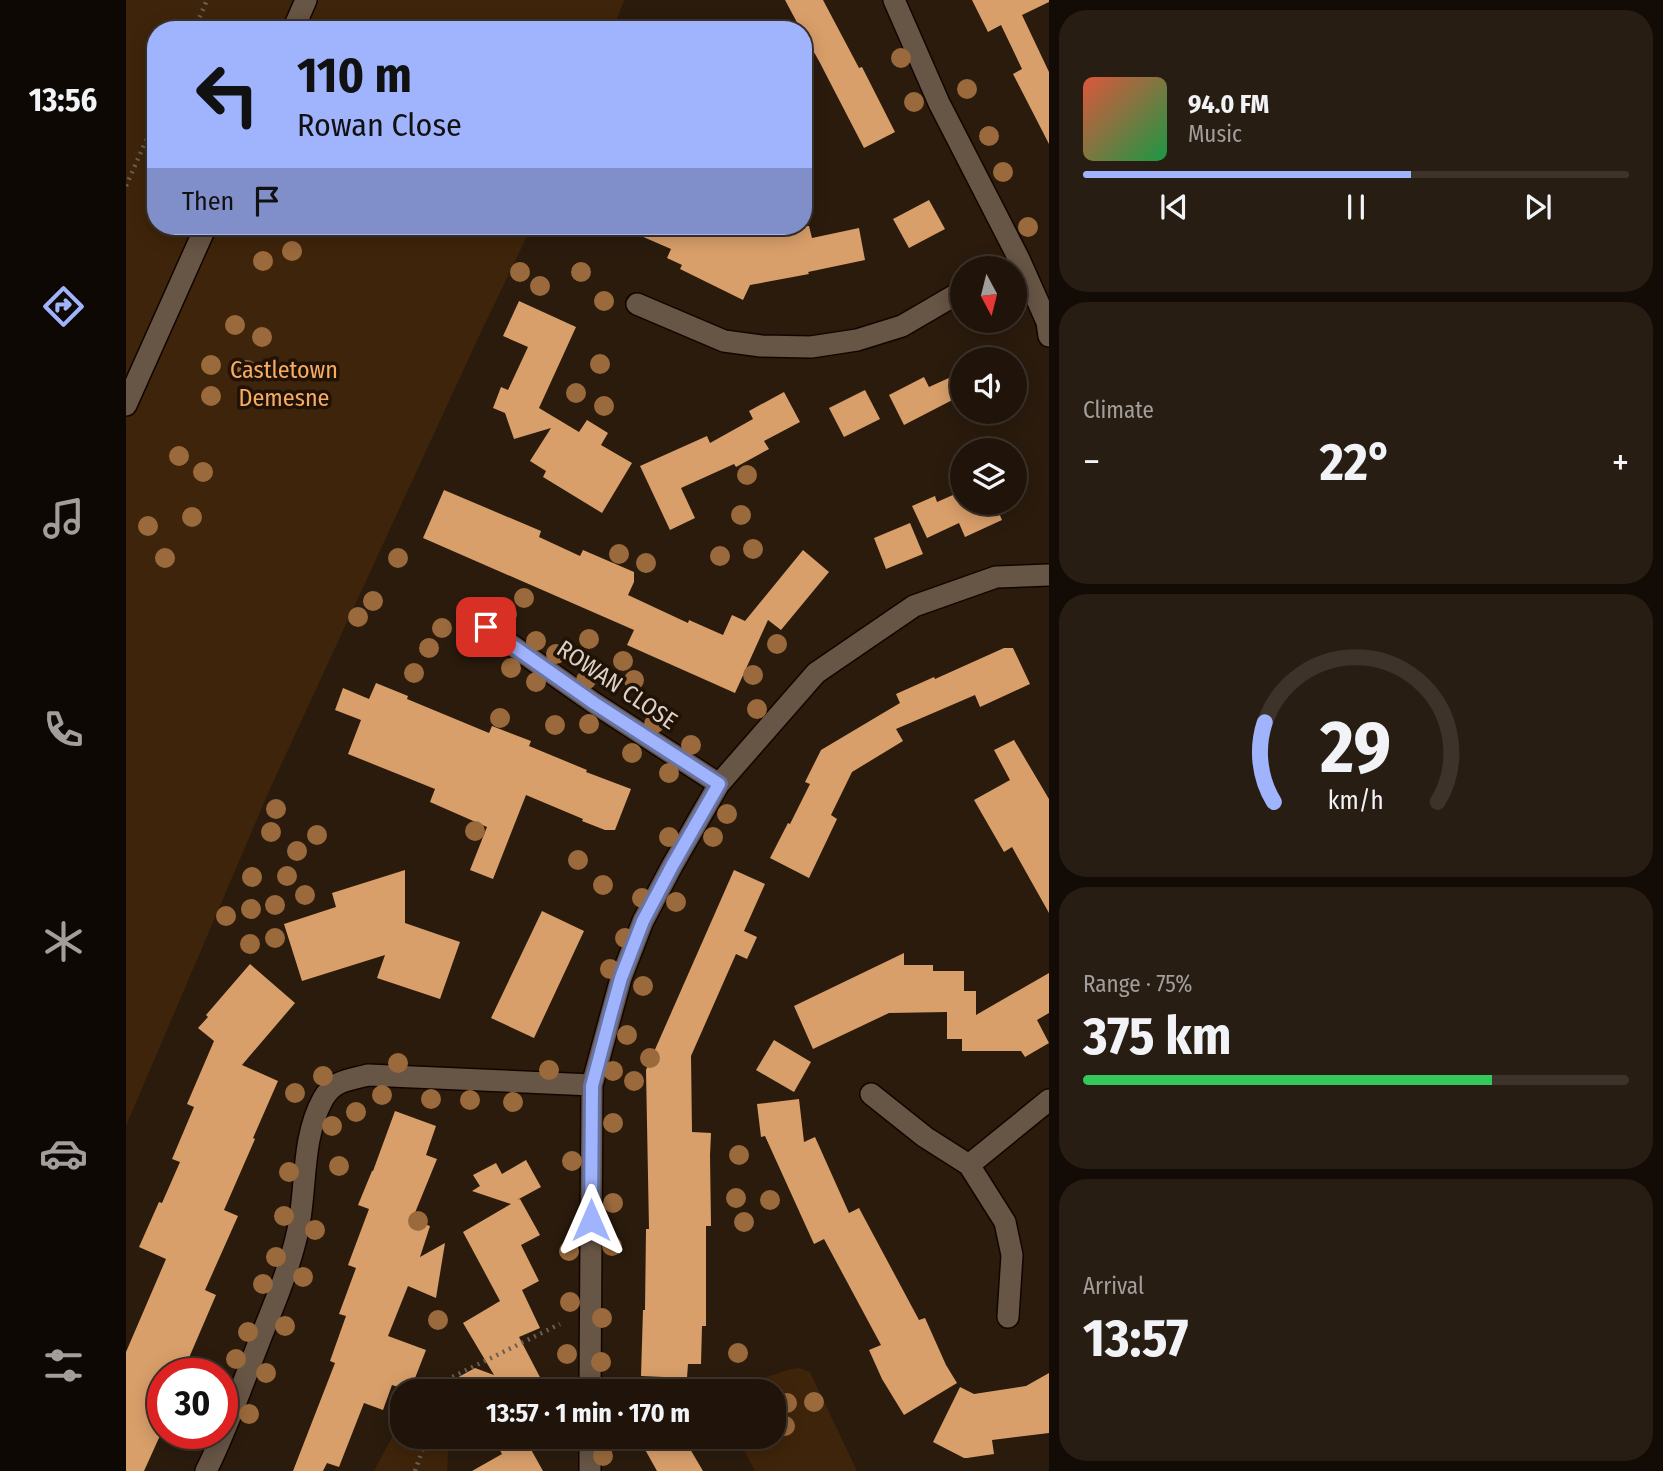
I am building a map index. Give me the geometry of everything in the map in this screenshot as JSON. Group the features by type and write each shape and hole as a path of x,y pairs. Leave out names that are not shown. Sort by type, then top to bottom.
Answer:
{"street":[{"path":"297,21 306,0"},
{"path":"894,0 1008,256"},
{"path":"126,405 202,235"},
{"path":"1027,289 1047,322 1049,336"},
{"path":"637,304 724,341 761,346 811,347 857,340 902,326 950,298"},
{"path":"590,1379 592,1086 621,978 643,921 672,866 719,784 816,673 914,606 996,576 1049,575"},
{"name":"ROWAN CLOSE","path":"486,627 594,703 719,784"},
{"path":"206,1471 221,1441 285,1276 298,1230 314,1121 325,1096 337,1083 368,1075 592,1086"},
{"path":"871,1094 925,1137 970,1165 1005,1222 1012,1255 1008,1318"},
{"path":"970,1165 1049,1100"},
{"path":"590,1449 590,1471"}],"path":[{"path":"198,21 207,0"},
{"path":"126,186 147,138"},
{"path":"448,1379 560,1324"},
{"path":"415,1471 423,1449"}],"green space":[{"name":"Castletown Demesne","path":"126,0 624,0 616,21 147,21 147,235 528,235 269,791 126,1126"},
{"path":"799,1368 810,1372 857,1471 755,1471 743,1449 786,1449 786,1379 761,1379"},
{"path":"390,1441 390,1449 448,1449 447,1471 374,1471"}],"building":[{"path":"785,0 823,0 859,68 862,67 895,132 864,148 812,49 812,21 796,21"},
{"path":"972,0 1049,0 1022,15 1049,72 1049,144 1013,74 1022,69 1001,25 988,32"},
{"path":"929,200 945,229 909,248 893,219"},
{"path":"859,228 865,260 750,285 743,300 680,269 682,265 667,258 671,249 639,235 811,235 812,238"},
{"path":"519,301 576,327 539,408 579,432 587,420 608,433 601,445 632,463 602,513 543,477 546,471 530,461 551,428 514,439 505,413 493,408 501,387 508,390 528,347 503,336"},
{"path":"924,377 929,387 950,377 950,401 904,425 889,395"},
{"path":"865,390 880,419 844,437 829,408"},
{"path":"784,392 800,422 764,441 769,449 736,467 734,464 681,488 695,518 670,530 640,466 707,436 710,443 753,419 749,411"},
{"path":"444,490 541,531 539,537 580,556 583,550 634,572 634,582 628,595 688,623 689,620 723,635 732,615 745,621 803,550 829,572 781,630 768,620 735,693 627,645 634,630 423,538"},
{"path":"935,496 937,502 950,496 950,515 1000,515 1002,520 965,537 959,523 927,538 912,506"},
{"path":"910,523 923,554 886,569 874,538"},
{"path":"1004,648 1013,648 1030,684 980,707 975,695 896,729 903,741 852,772 831,815 837,819 809,878 770,858 810,784 805,782 821,750 900,703 896,694"},
{"path":"376,683 489,733 492,726 531,741 529,746 631,789 615,830 605,830 582,821 583,819 526,795 493,879 470,870 487,827 430,802 435,789 348,754 361,720 335,710 343,688 369,699"},
{"path":"1014,740 1049,799 1049,913 1012,847 1004,852 974,800 1010,780 994,750"},
{"path":"405,870 405,923 460,942 440,999 377,978 385,955 302,981 284,924 336,907 332,893"},
{"path":"734,870 765,884 744,931 757,937 747,959 736,954 691,1056 692,1132 711,1133 711,1226 706,1226 706,1326 702,1326 701,1364 688,1364 687,1378 641,1376 646,1229 649,1229 646,1070"},
{"path":"542,911 584,931 534,1038 491,1018"},
{"path":"904,953 904,965 933,965 933,971 964,971 964,991 976,991 976,1015 1049,973 1049,1013 1037,1020 1049,1043 1025,1057 1021,1051 962,1051 962,1039 947,1039 947,1012 889,1013 813,1049 794,1006"},
{"path":"250,964 295,1003 242,1065 278,1081 224,1210 238,1216 205,1290 216,1295 189,1358 147,1358 147,1449 154,1449 144,1471 126,1471 126,1352 166,1259 139,1247 180,1162 172,1159 194,1107 187,1104 214,1041 198,1028 208,1017 206,1015"},
{"path":"774,1040 811,1062 794,1092 756,1070"},
{"path":"799,1099 804,1142 815,1137 849,1213 859,1208 919,1320 925,1318 957,1383 904,1415 882,1379 869,1350 881,1345 824,1239 814,1244 765,1136 761,1137 757,1104"},
{"path":"395,1111 436,1126 426,1155 437,1159 412,1220 430,1226 420,1257 445,1243 436,1298 408,1286 388,1336 426,1350 415,1379 390,1379 390,1391 383,1410 364,1403 339,1467 327,1463 323,1471 293,1471 335,1363 330,1361 346,1316 339,1314 356,1268 348,1265 369,1209 358,1205"},
{"path":"526,1160 541,1187 517,1200 520,1199 540,1235 521,1245 539,1281 522,1290 540,1328 519,1337 541,1379 455,1379 475,1368 494,1375 463,1323 500,1301 463,1232 511,1204 472,1191 480,1186 473,1175 496,1163 502,1174"},
{"path":"1049,1373 1049,1433 992,1440 994,1454 967,1458 933,1442 960,1387 974,1394 1026,1386"},
{"path":"499,1449 531,1449 543,1471 472,1471 502,1454"},
{"path":"645,1449 690,1449 703,1471 657,1471"}],"route":[{"path":"486,627 594,703 719,784 643,921 621,978 592,1086 591,1220"}]}
